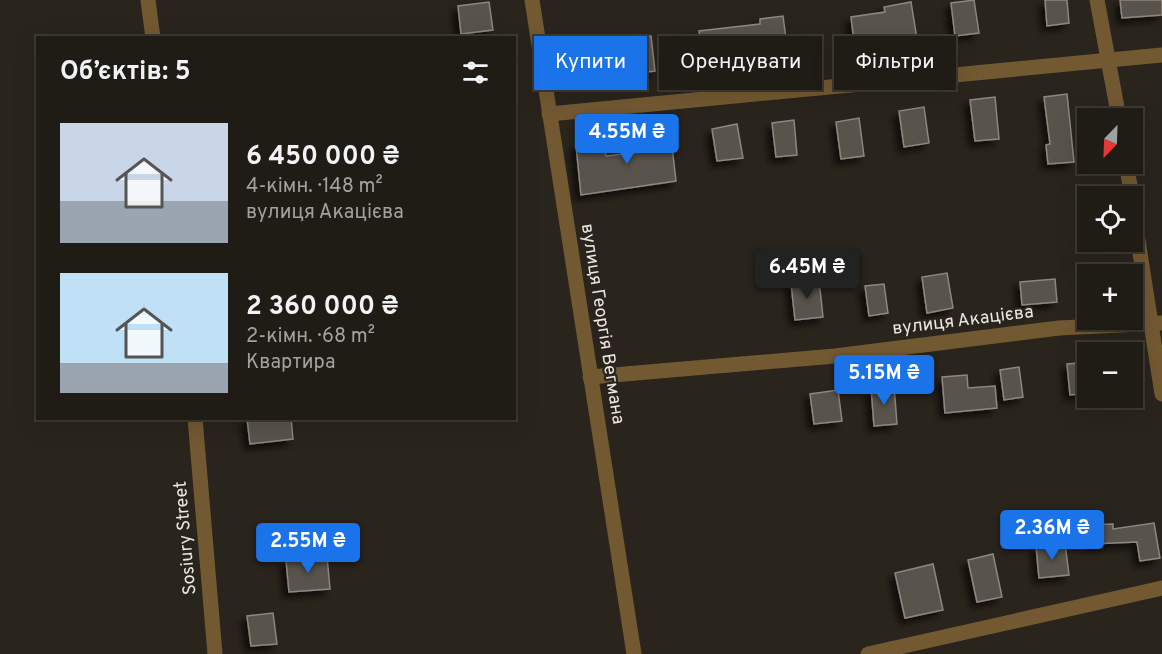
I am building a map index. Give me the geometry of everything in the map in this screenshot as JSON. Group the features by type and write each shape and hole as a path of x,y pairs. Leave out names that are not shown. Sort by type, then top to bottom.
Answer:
{"street":[{"path":"148,0 153,36"},
{"name":"вулиця Георгія Вегмана","path":"531,0 633,654"},
{"path":"1097,0 1117,108"},
{"path":"549,114 1162,55"},
{"path":"1142,252 1157,323 1162,393"},
{"name":"вулиця Акацієва","path":"590,377 835,356 1059,328 1157,323"},
{"name":"Sosiury Street","path":"195,420 215,654"},
{"path":"868,654 1162,588"}],"building":[{"path":"974,0 979,33 955,36 951,3"},
{"path":"1045,0 1067,0 1069,23 1047,26"},
{"path":"1120,0 1162,0 1162,15 1122,18"},
{"path":"489,2 493,30 461,34 458,6"},
{"path":"911,2 917,36 853,36 851,17 885,12 884,7"},
{"path":"783,16 786,36 700,36 699,31 760,24 760,19"},
{"path":"651,36 655,71 647,72 647,37"},
{"path":"1067,94 1074,162 1048,164 1046,145 1050,144 1044,97"},
{"path":"995,97 999,139 975,141 970,100"},
{"path":"924,107 929,143 904,147 899,111"},
{"path":"859,118 864,156 841,159 836,122"},
{"path":"794,120 797,155 776,157 772,123"},
{"path":"737,124 743,158 717,161 712,129"},
{"path":"670,129 676,181 581,195 576,145 604,142 606,156 641,152 639,133"},
{"path":"947,273 953,308 927,313 922,277"},
{"path":"1055,279 1057,302 1022,305 1020,282"},
{"path":"819,280 823,317 795,320 791,283"},
{"path":"884,284 888,313 869,316 865,286"},
{"path":"1077,363 1077,394 1070,395 1067,364"},
{"path":"1019,367 1023,397 1004,400 1000,370"},
{"path":"967,375 968,388 995,386 997,408 945,413 942,377"},
{"path":"894,385 897,424 874,426 871,387"},
{"path":"838,390 842,421 814,424 810,394"},
{"path":"247,420 291,420 293,439 250,444"},
{"path":"1154,523 1160,558 1140,561 1137,542 1090,544 1089,525 1113,524 1113,529"},
{"path":"1065,543 1069,575 1039,578 1036,546"},
{"path":"993,554 1002,597 977,602 968,560"},
{"path":"327,556 330,589 289,592 286,560"},
{"path":"933,564 943,610 905,618 895,573"},
{"path":"273,613 277,644 251,646 247,616"}]}
